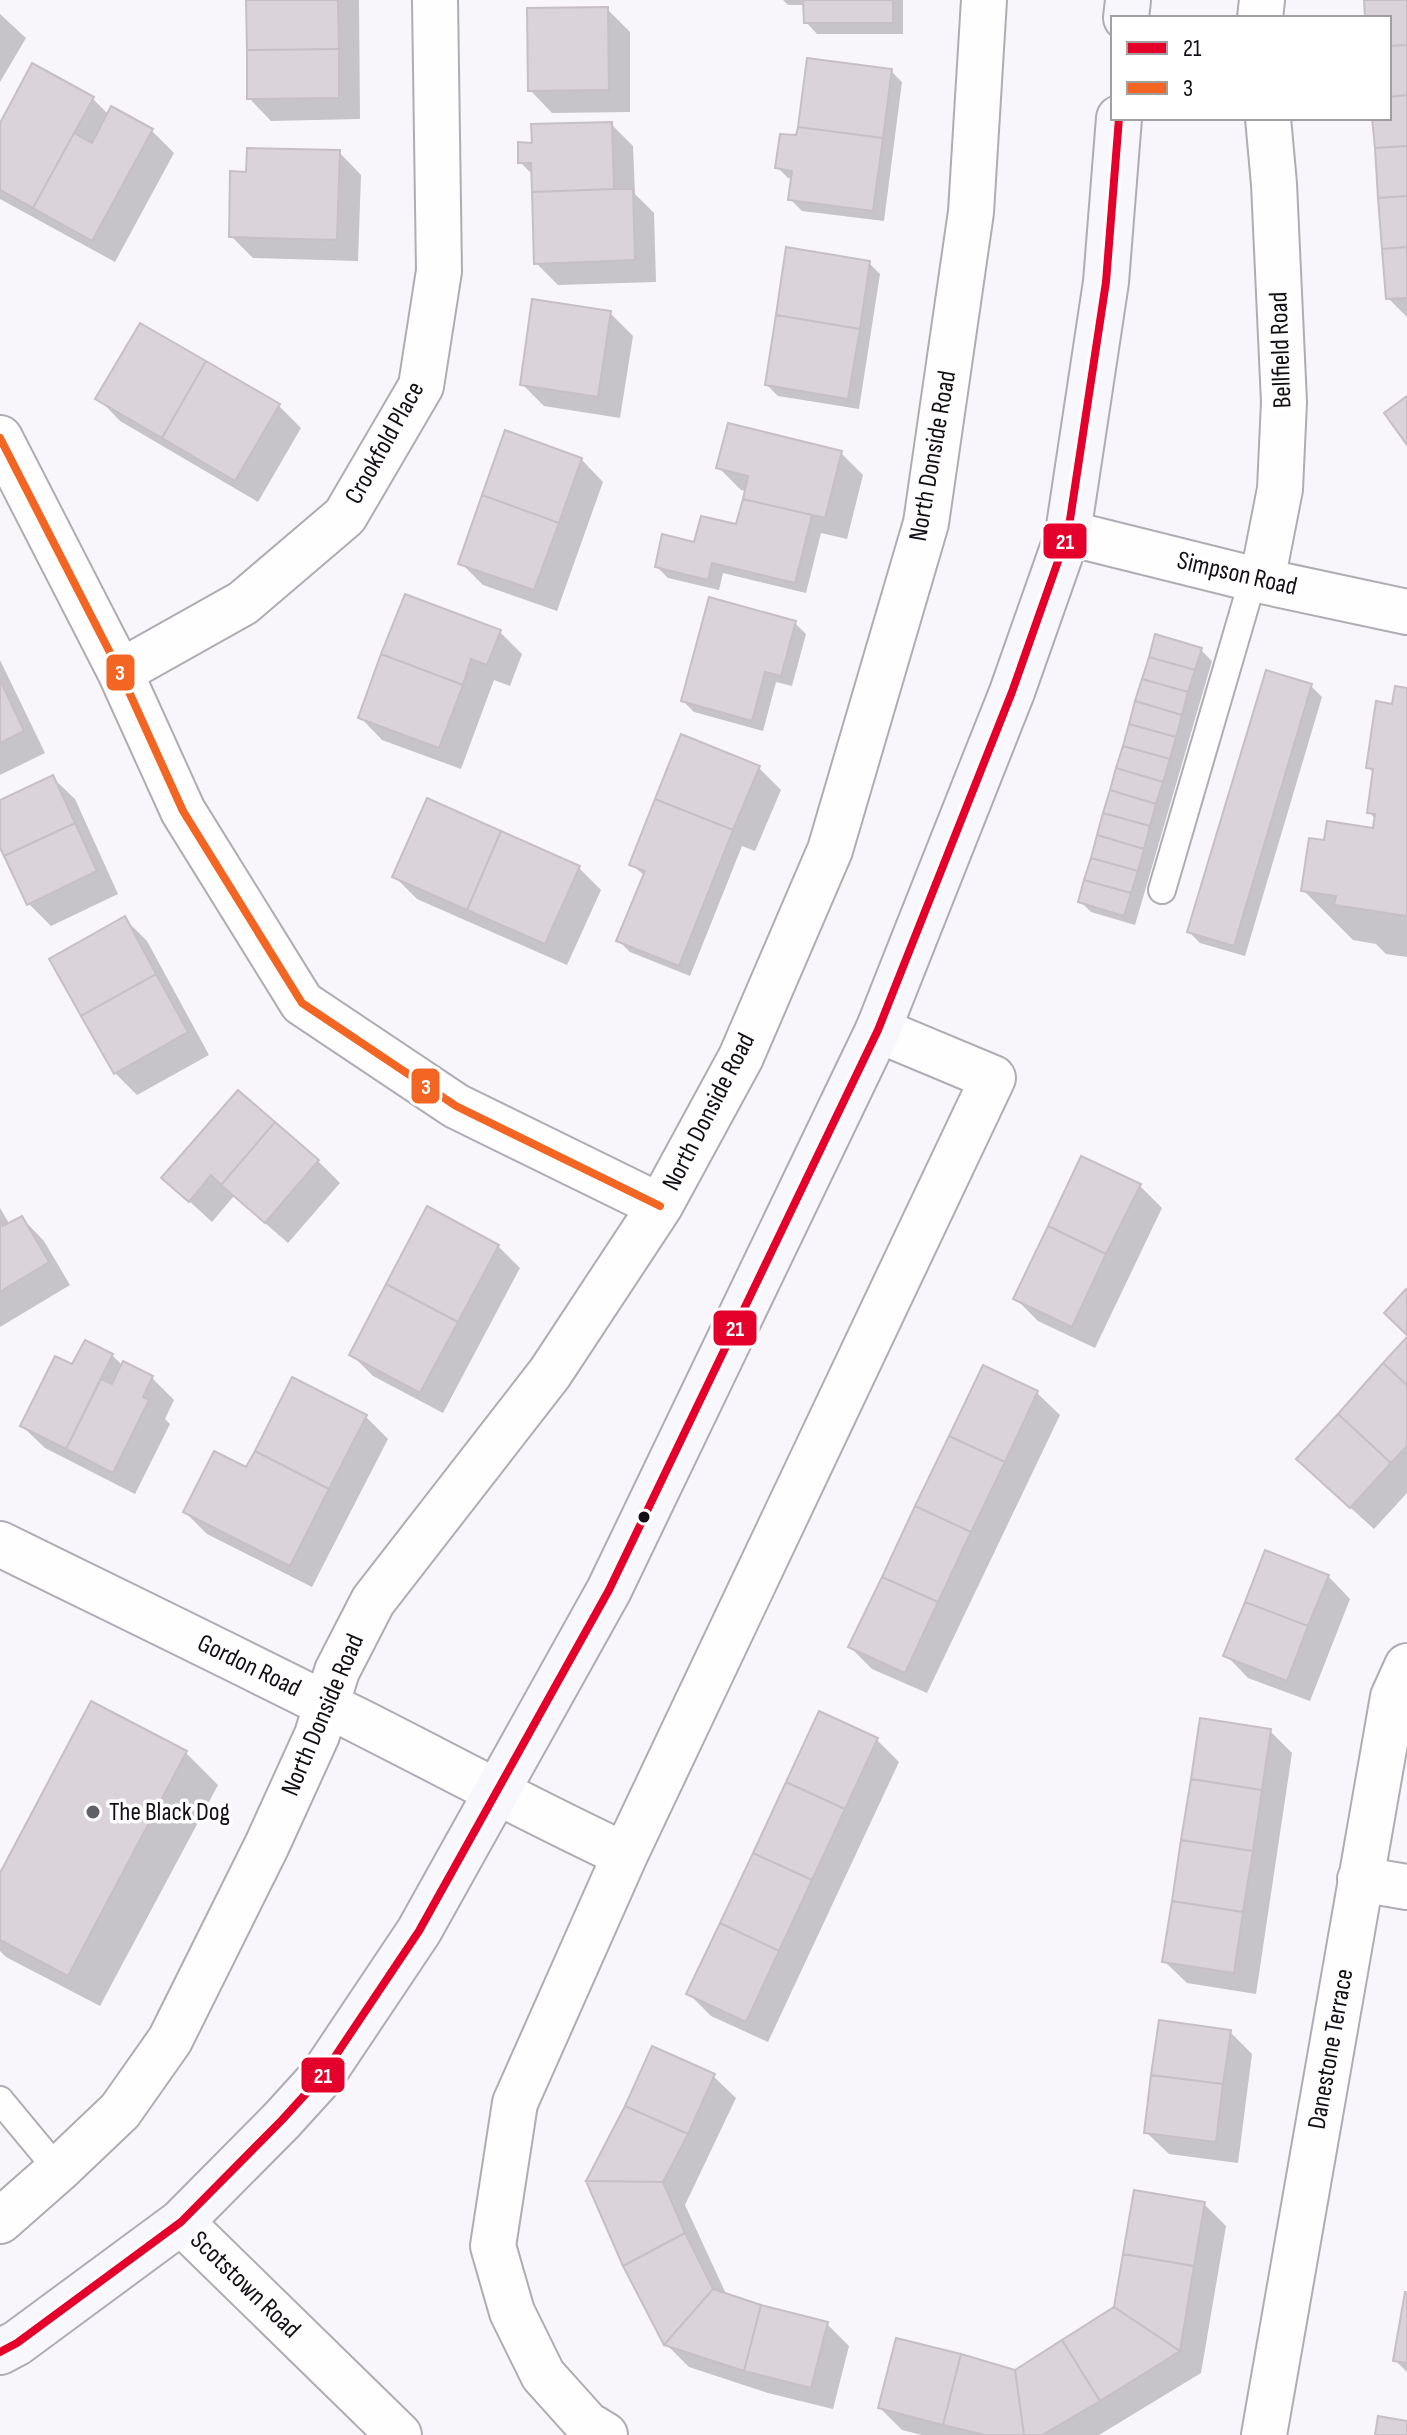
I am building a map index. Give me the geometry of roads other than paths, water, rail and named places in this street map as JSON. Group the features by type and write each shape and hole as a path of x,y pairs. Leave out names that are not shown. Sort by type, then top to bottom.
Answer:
{"main road":[{"path":"181,2222 322,2076 419,1931 609,1590 878,1030 1012,692 1068,533 1106,282 1119,120"},
{"name":"Scotstown Road","path":"0,2352 17,2343 181,2222"}],"street":[{"name":"Crookfold Place","path":"120,672 243,603 345,516 421,386 439,271 435,0"},
{"name":"North Donside Road","path":"0,2221 120,2111 170,2040 267,1845 317,1735 337,1671 373,1601 550,1373 660,1206 741,1057 830,850 926,523 971,212 984,0"},
{"name":"Bellfield Road","path":"1258,580 1280,489 1284,402 1268,120"},
{"path":"0,438 120,672 183,811 302,1003 456,1106 660,1206"},
{"name":"Simpson Road","path":"1068,533 1258,580 1407,612"},
{"path":"605,2435 587,2424 543,2375 512,2312 493,2246 515,2103 625,1855 993,1078 878,1030"},
{"name":"Gordon Road","path":"0,1544 327,1705 497,1791 530,1811 625,1855"},
{"name":"Danestone Terrace","path":"1264,2435 1393,1697 1407,1666"},
{"path":"1360,1879 1407,1887"},
{"name":"Scotstown Road","path":"181,2222 398,2435"}],"lane":[{"path":"1162,890 1258,580"},
{"path":"0,2100 58,2170"}],"place":[{"name":"The Black Dog","path":"93,1812"}]}
